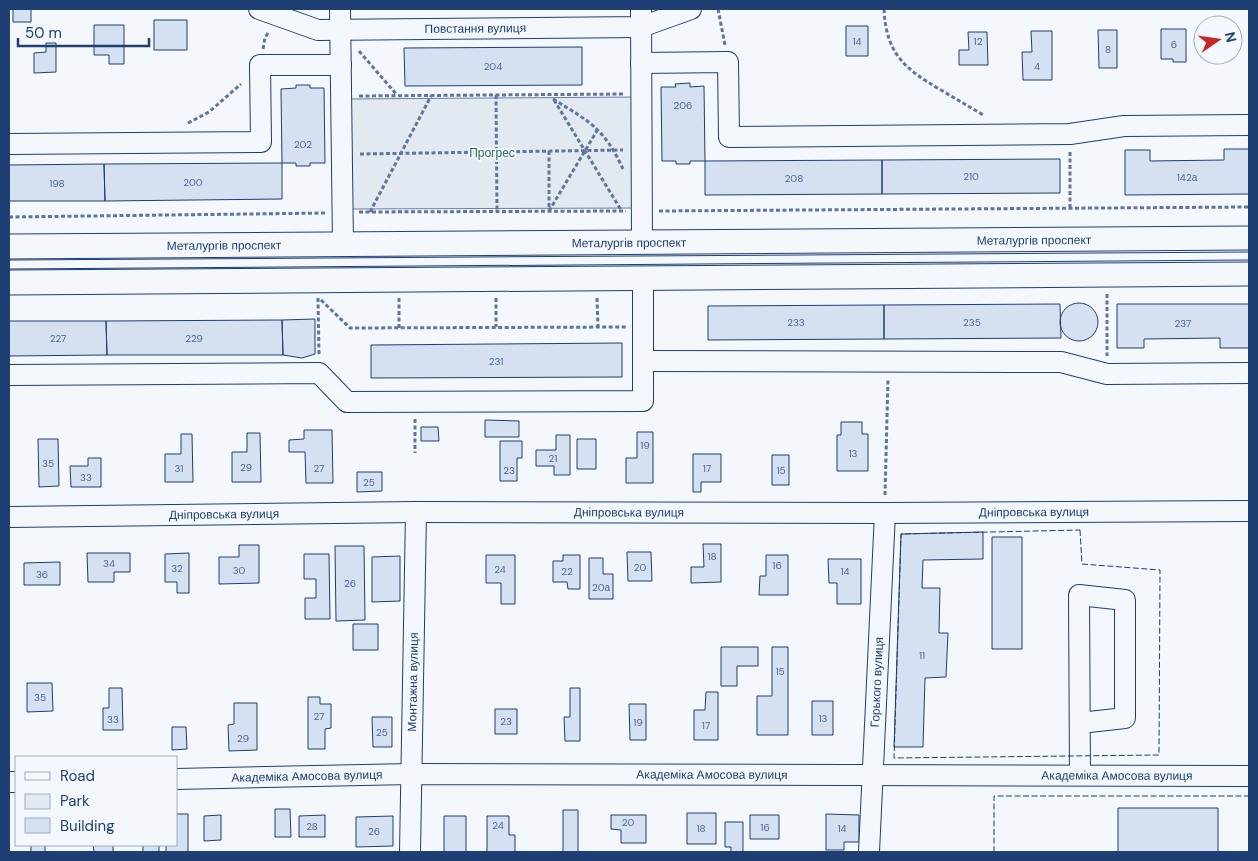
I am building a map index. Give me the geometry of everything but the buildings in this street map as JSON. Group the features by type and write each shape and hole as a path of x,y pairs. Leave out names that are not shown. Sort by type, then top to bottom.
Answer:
{"main road":[{"name":"Металургів проспект","path":"9,248 1249,239"},
{"path":"642,243 643,277"},
{"path":"343,245 344,279"},
{"path":"9,282 1249,273"}],"street":[{"name":"Повстання вулиця","path":"259,9 318,30 641,18 691,9"},
{"path":"340,9 343,245"},
{"path":"641,18 642,243"},
{"path":"641,63 728,62 729,136 1070,134 1124,126 1249,125"},
{"path":"9,144 261,142 260,65 341,65"},
{"path":"9,375 319,374 348,402 643,401 643,277"},
{"path":"643,361 1061,362 1108,374 1249,373"},
{"name":"Дніпровська вулиця","path":"9,517 416,512 885,513 1249,511"},
{"name":"Монтажна вулиця","path":"410,852 416,512"},
{"name":"Горького вулиця","path":"869,852 885,513"},
{"path":"1080,723 1125,718 1125,600 1080,595 1080,723 1080,775"},
{"name":"Академіка Амосова вулиця","path":"178,779 411,774 1249,776"}],"path":[{"path":"718,9 728,62"},
{"path":"884,9 887,34 893,50 904,65 917,76 1016,134"},
{"path":"185,125 208,112 236,89 260,65 265,38 279,16"},
{"path":"340,29 398,96"},
{"path":"341,96 496,95 552,97 641,94"},
{"path":"496,95 497,212"},
{"path":"370,212 432,96"},
{"path":"552,97 598,128 614,150 626,176"},
{"path":"552,97 621,211"},
{"path":"549,151 549,211 598,128"},
{"path":"1070,134 1070,208"},
{"path":"342,154 642,150"},
{"path":"1107,294 1108,374"},
{"path":"496,297 496,327"},
{"path":"598,297 598,327"},
{"path":"319,374 318,298 350,328 643,327"},
{"path":"399,298 399,328"},
{"path":"885,513 889,362"},
{"path":"415,417 416,454"}],"green space":[{"name":"Прогрес","path":"638,97 639,208 346,209 344,99"}],"tram line":[{"path":"9,259 1249,250"},
{"path":"9,270 1249,262"}],"fence":[{"path":"1080,530 1082,564 1160,570 1159,755 894,758 901,534 1080,530"},
{"path":"994,852 994,796 1249,796"}]}
